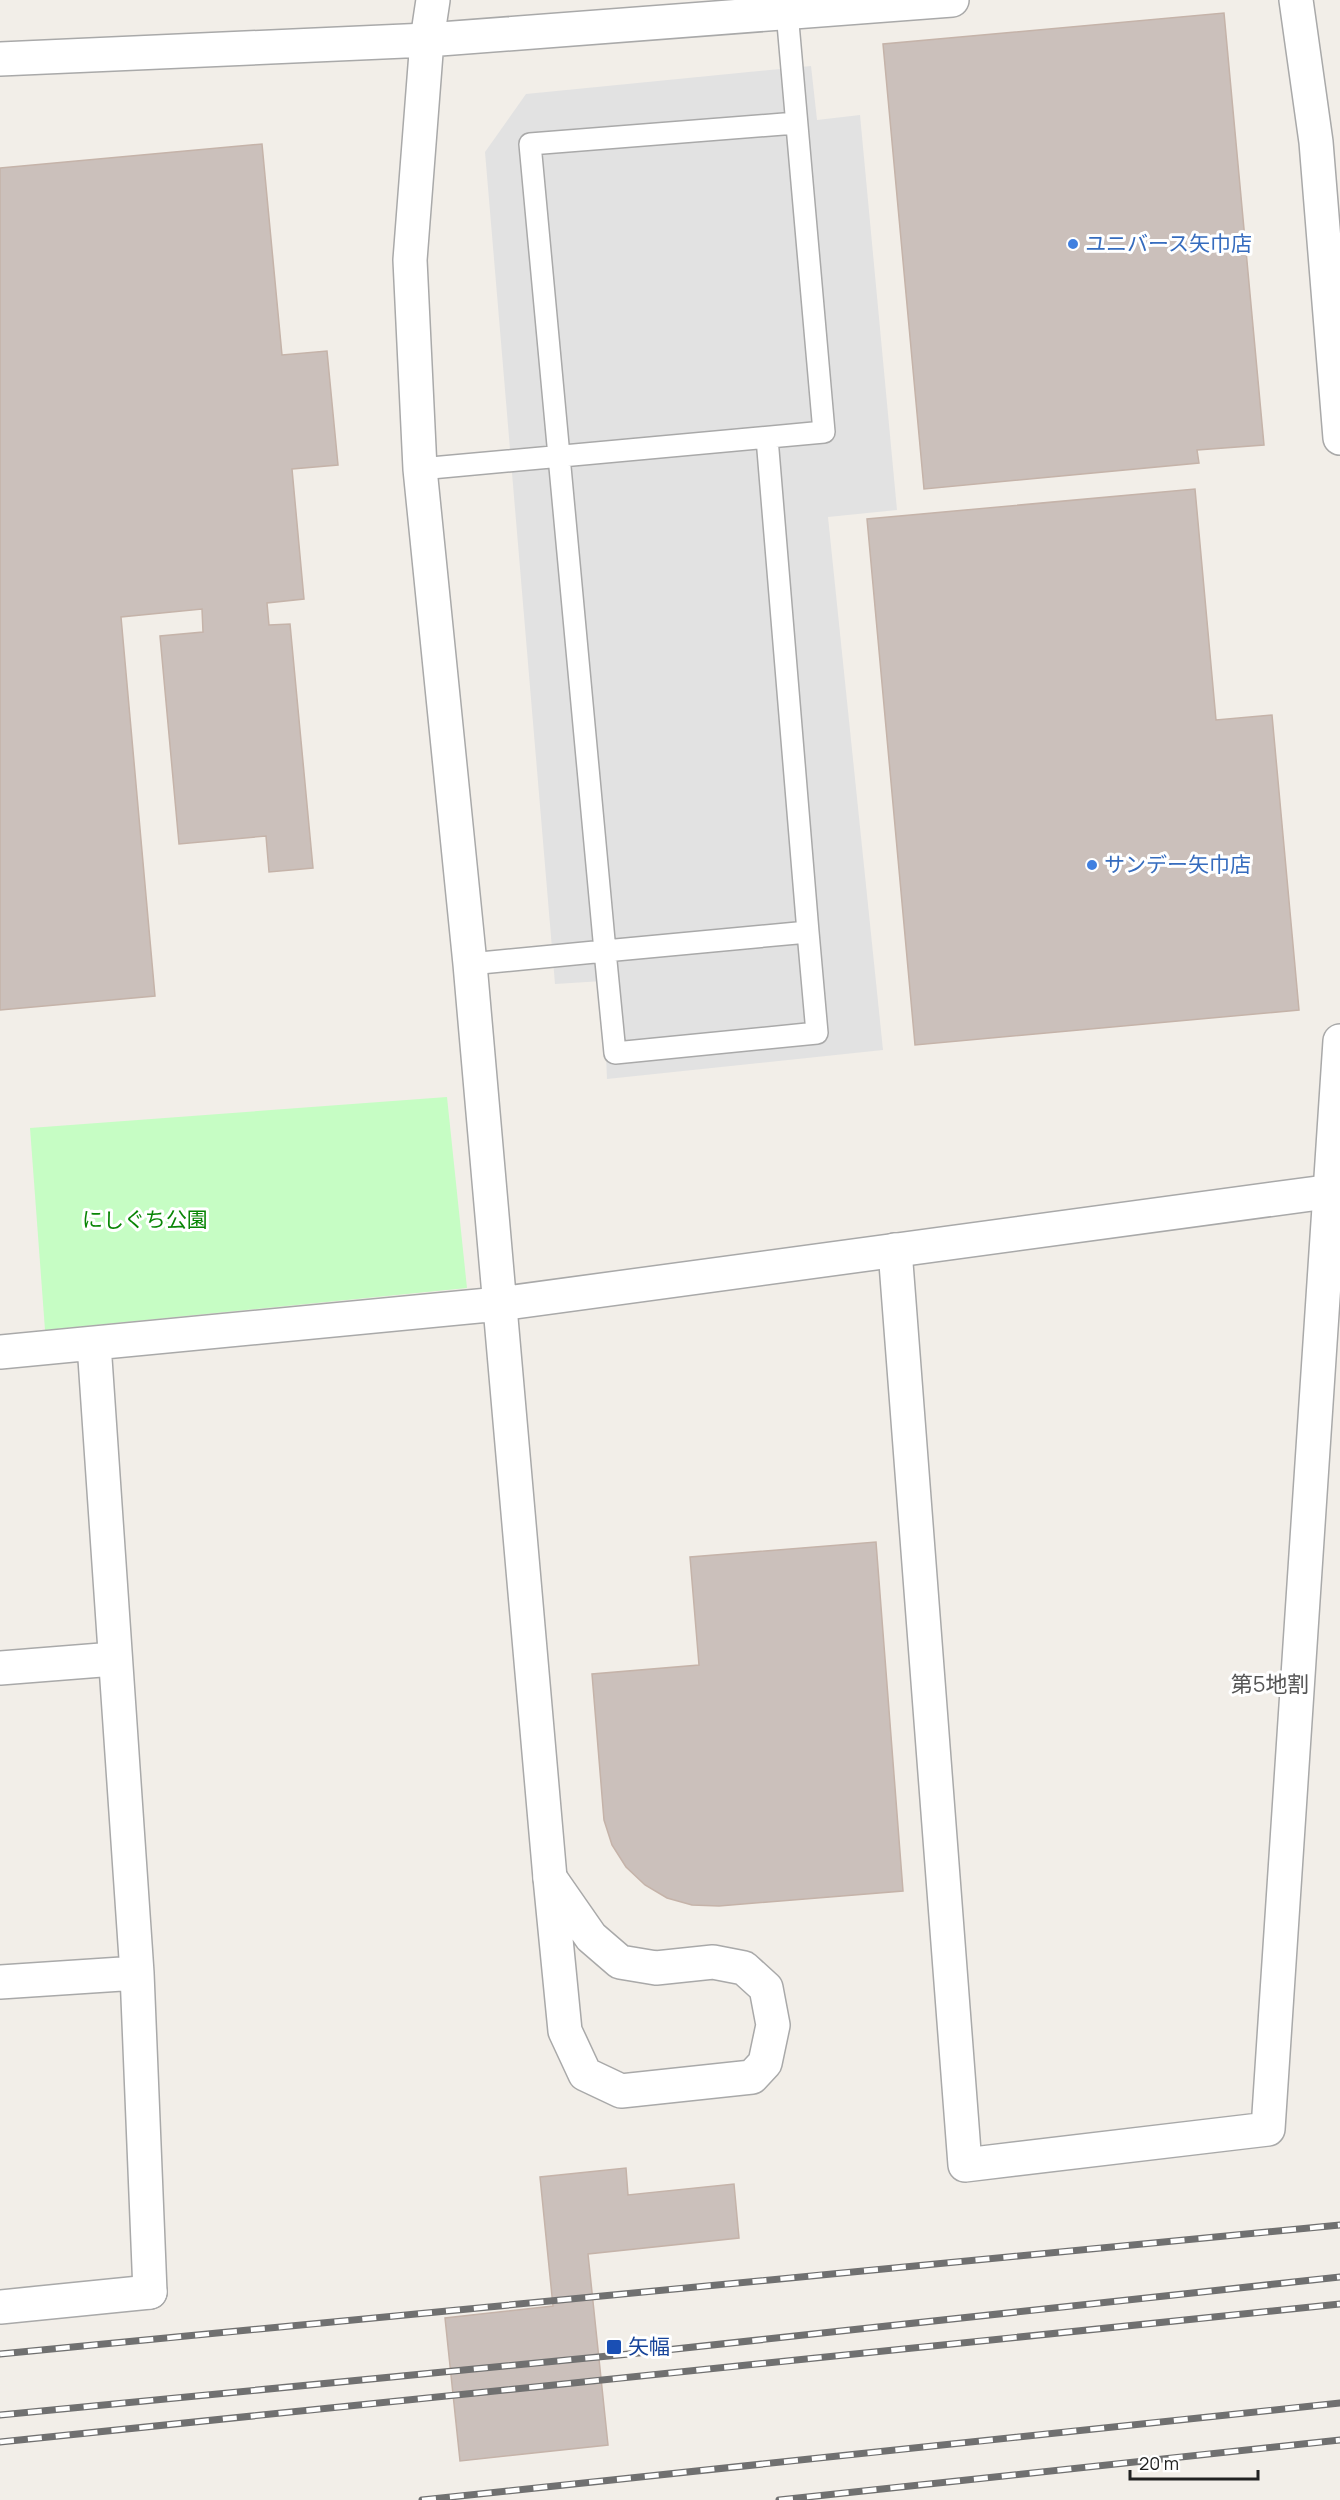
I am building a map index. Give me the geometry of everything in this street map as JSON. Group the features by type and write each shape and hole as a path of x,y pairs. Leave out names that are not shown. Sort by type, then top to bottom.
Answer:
{"street":[{"path":"433,0 427,40 410,260 420,469 470,964 550,1878 565,2031 585,2074 621,2091 752,2077 765,2063 773,2025 766,1988 744,1968 713,1962 656,1968 620,1962 591,1937 550,1878"},
{"path":"0,59 427,40 952,0"},
{"path":"1296,0 1316,142 1340,438"},
{"path":"895,1250 965,2165 1268,2130 1335,1190 1340,1041"},
{"path":"0,1352 499,1304 1335,1190"},
{"path":"0,2307 150,2292 136,1973 94,1344"},
{"path":"0,1668 114,1659"},
{"path":"0,1982 136,1973"}],"lane":[{"path":"420,469 824,432 787,12"},
{"path":"766,438 817,1033 615,1053 530,144 796,123"},
{"path":"470,964 808,932"}],"green space":[{"name":"にしぐち公園","path":"447,1097 467,1288 45,1330 30,1128"}],"shaded area":[{"path":"811,66 817,120 860,115 897,510 828,517 883,1050 607,1079 603,981 555,984 485,152 526,94"}],"building":[{"name":"ユニバース矢巾店","path":"1224,13 1264,445 1197,450 1199,463 924,489 883,44"},
{"path":"262,144 282,355 327,351 338,465 292,469 304,599 267,603 269,625 290,624 313,868 269,872 266,836 179,844 160,636 203,632 202,609 121,617 155,996 0,1010 0,168"},
{"name":"サンデー矢巾店","path":"1195,489 1216,720 1272,715 1299,1010 915,1045 867,519"},
{"path":"876,1542 903,1891 719,1906 692,1905 667,1898 645,1885 626,1867 612,1845 604,1820 592,1674 699,1665 690,1557"},
{"path":"626,2168 628,2195 734,2184 739,2238 588,2254 608,2445 460,2461 445,2318 553,2306 540,2177"}],"railway":[{"path":"0,2354 1340,2225"},
{"path":"0,2415 629,2354 1340,2277"},
{"path":"0,2442 1340,2304"},
{"path":"422,2500 1340,2403"},
{"path":"779,2500 1340,2440"}],"place":[{"name":"ユニバース矢巾店","path":"1073,244"},
{"name":"サンデー矢巾店","path":"1092,865"},
{"name":"矢幅","path":"614,2347"}],"district":[{"name":"第5地割","path":"1270,1684"}]}
